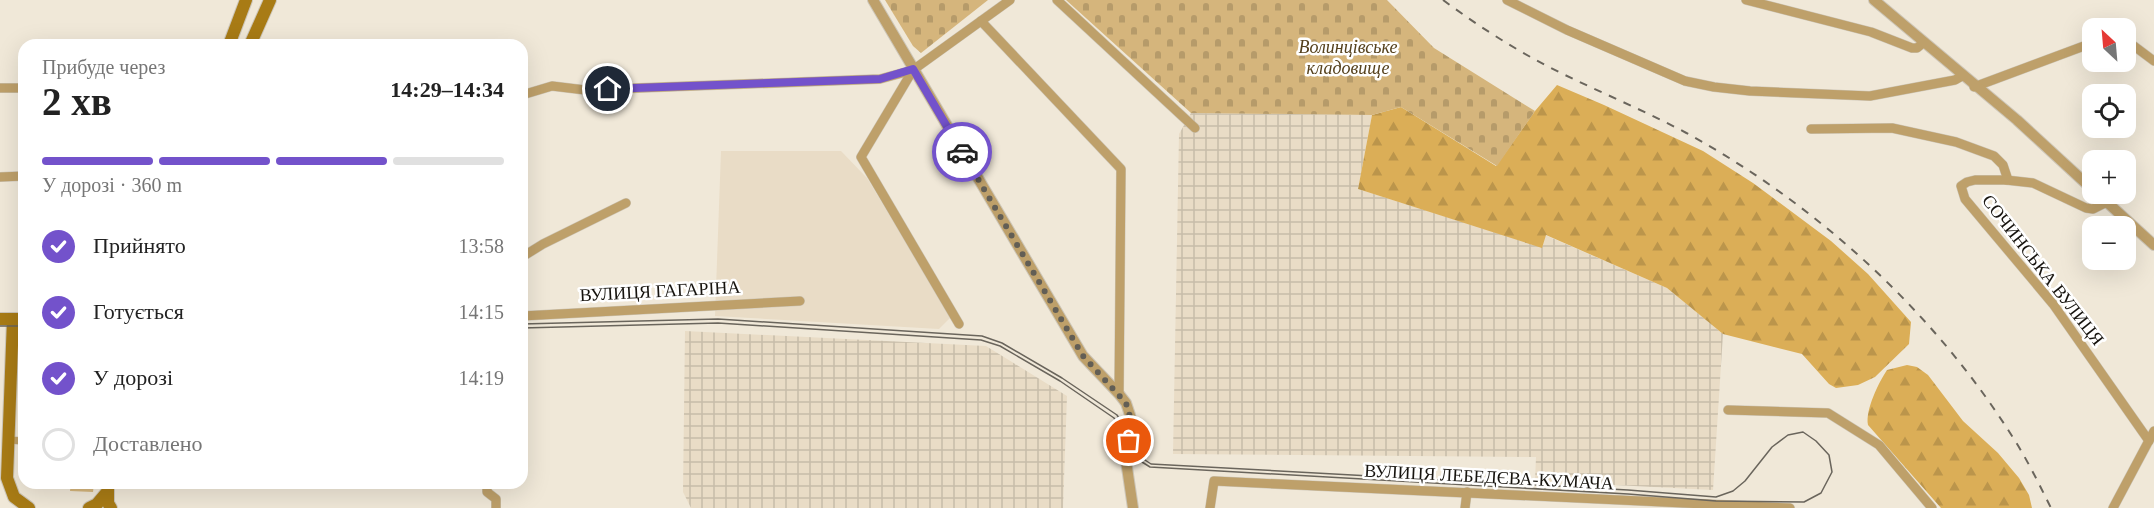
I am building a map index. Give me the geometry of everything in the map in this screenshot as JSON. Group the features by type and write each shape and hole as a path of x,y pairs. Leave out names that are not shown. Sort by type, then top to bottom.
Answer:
{"main road":[{"path":"231,39 246,0"},
{"path":"255,39 270,0"},
{"path":"12,319 7,478 14,497 29,508"},
{"path":"89,508 98,504 107,489"},
{"path":"108,489 108,503 111,508"}],"street":[{"path":"873,0 1083,356 1126,403 1132,424 1125,454 1133,508"},
{"path":"528,93 552,86 585,90 880,79 913,69 1010,0"},
{"path":"1057,0 1195,128"},
{"path":"1507,0 1567,30 1698,85 1750,91 1870,96 1962,76"},
{"path":"1746,0 1871,32 1912,48 1923,44"},
{"path":"1874,0 1974,87 2017,120 2082,180"},
{"path":"981,21 1121,169 1119,394"},
{"path":"1974,87 2082,47"},
{"path":"2136,48 2154,61"},
{"path":"913,69 861,158 959,324"},
{"path":"0,87 18,88"},
{"name":"СОЧИНСЬКА ВУЛИЦЯ","path":"1811,129 1892,128 1956,142 1994,156 2003,165 2006,180 1967,182 1961,189 1971,207 2072,328 2149,441"},
{"path":"0,177 18,176"},
{"path":"2006,180 2033,183 2085,208 2093,209 2103,204"},
{"path":"528,253 626,203"},
{"path":"2109,204 2154,245"},
{"name":"ВУЛИЦЯ ГАГАРІНА","path":"528,316 800,302"},
{"path":"1728,410 1828,413 1879,445 1932,508"},
{"path":"2113,508 2154,431"},
{"path":"9,440 18,441"},
{"name":"ВУЛИЦЯ ЛЕБЕДЄВА-КУМАЧА","path":"1210,508 1214,481 1467,492 1640,504 1790,508"},
{"path":"487,489 487,492 496,499 496,508"},
{"path":"1465,508 1467,492"}],"shaded area":[{"path":"1191,113 1372,115 1358,189 1542,247 1545,235 1667,288 1723,334 1713,490 1535,481 1536,457 1173,454 1179,134"},
{"path":"721,151 841,151 867,178 951,317 939,329 715,316"},
{"path":"685,331 986,346 1067,396 1063,508 691,508 683,492"}],"green space":[{"path":"885,0 988,0 921,53 913,46"},
{"name":"Волинцівське кладовище","path":"1066,0 1387,0 1434,48 1535,111 1497,166 1401,107 1372,115 1191,113"},
{"path":"1557,85 1703,151 1753,183 1831,241 1868,274 1911,322 1909,344 1875,377 1858,385 1836,388 1829,384 1802,354 1723,334 1667,288 1546,235 1542,248 1358,189 1372,115 1401,107 1496,166 1535,111"},
{"path":"1907,365 1917,367 1928,375 1963,421 1998,453 2019,478 2029,495 2032,508 1941,508 1868,425 1871,404 1887,370"},
{"path":"70,489 93,489 93,492 70,491"}],"tram line":[{"path":"528,324 718,319 982,336 1002,343 1062,378 1117,415 1145,460 1151,464 1628,490 1716,497 1733,491 1745,481 1772,447 1788,435 1803,432 1816,441 1829,455 1832,472 1821,493 1804,502 1716,501 1150,467 1142,462 1114,418 1060,381 1000,346 981,340 718,323 528,328"},
{"path":"0,326 18,326"}],"railway":[{"path":"1443,0 1531,58 1706,144 1751,172 1837,236 1877,272 1949,350 1982,392 2012,436 2051,508"}],"way so far":[{"path":"962,152 1083,356 1126,403 1132,424 1129,441"}],"route":[{"path":"608,89 880,79 913,69 962,152"}]}
